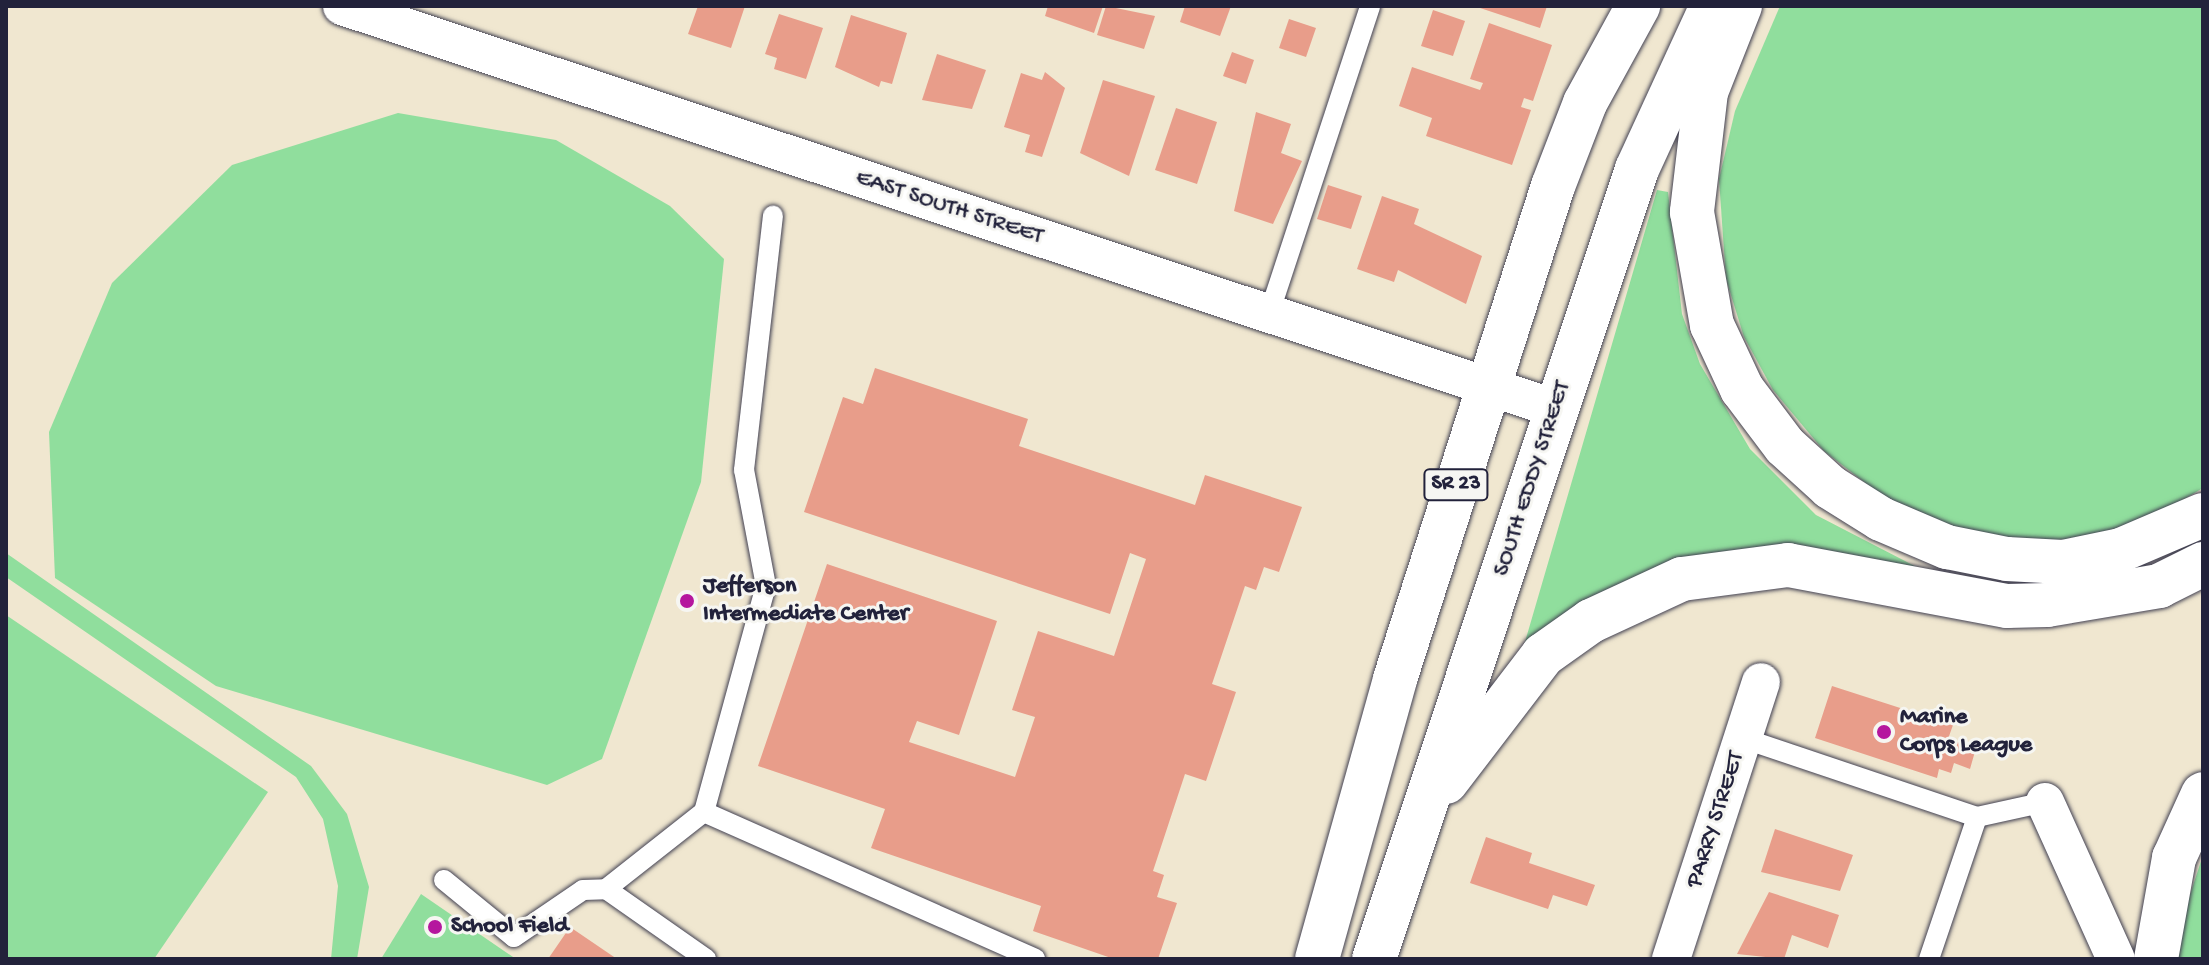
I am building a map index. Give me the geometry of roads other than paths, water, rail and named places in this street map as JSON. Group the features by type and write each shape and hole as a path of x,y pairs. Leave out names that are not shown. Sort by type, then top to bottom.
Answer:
{"main road":[{"name":"SOUTH EDDY STREET","path":"1374,959 1637,169 1712,6"},
{"path":"1740,6 1706,92 1692,212 1712,325 1742,389 1785,446 1881,519 1947,547 2007,559 2063,562 2121,550 2203,515"},
{"name":"SR 23","path":"1317,959 1487,386 1553,186 1632,12"},
{"path":"1419,819 1543,655 1591,621 1682,579 1788,565 1872,575 1982,602 2047,605 2159,586 2203,564"},
{"path":"2156,959 2174,858 2203,794"}],"street":[{"name":"EAST SOUTH STREET","path":"342,6 1556,409"},
{"name":"PARRY STREET","path":"1671,959 1761,682"},
{"path":"2045,802 2116,959"}],"lane":[{"path":"1269,314 1370,6"},
{"path":"444,880 514,937 583,890 606,889 704,812 766,586 744,470 773,216"},
{"path":"1742,738 1977,817 2045,802"},
{"path":"704,812 1035,959"},
{"path":"1929,959 1977,817"},
{"path":"606,889 706,959"}],"place":[{"name":"Jefferson Intermediate Center","path":"687,601"},
{"name":"Marine Corps League","path":"1884,732"},
{"name":"School Field","path":"435,927"}]}
